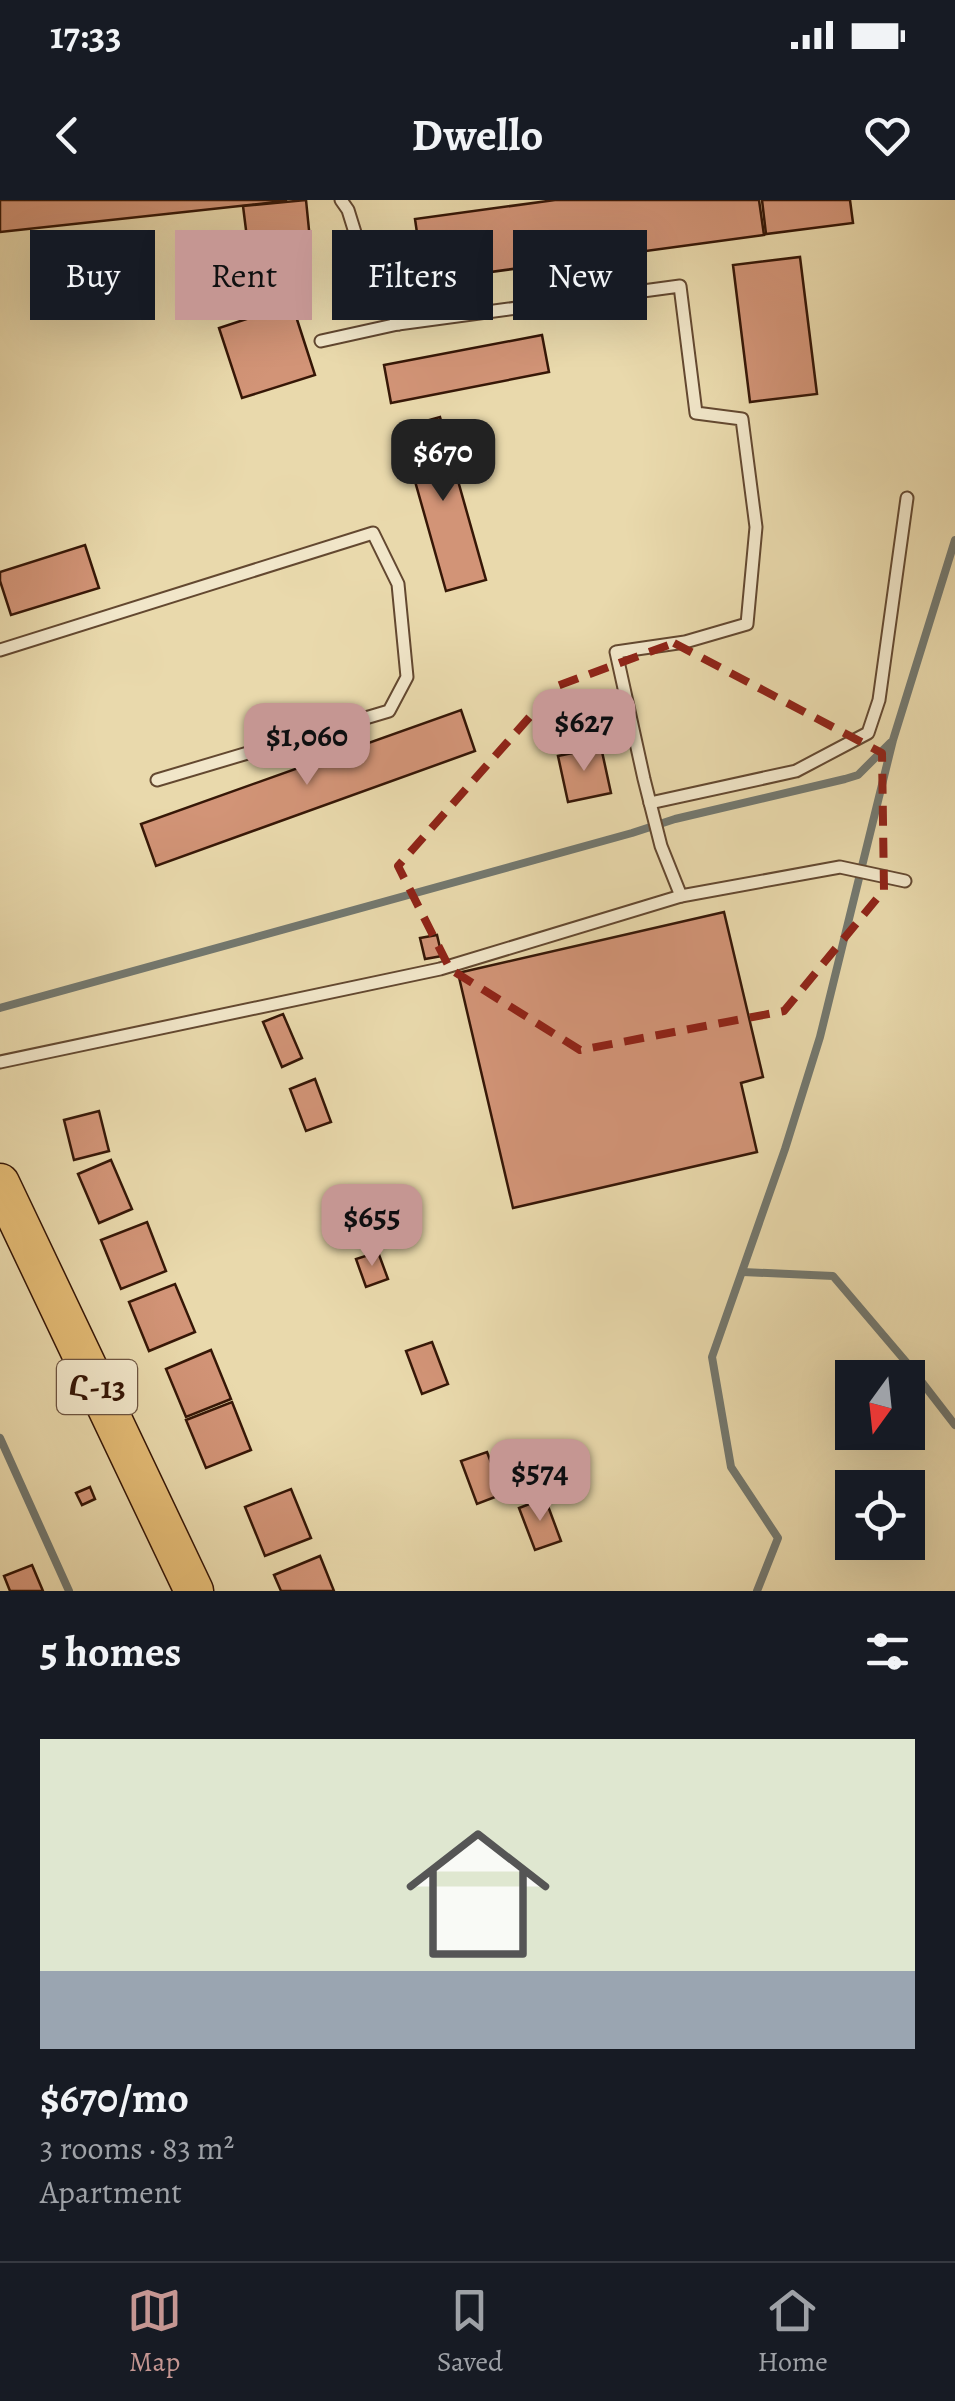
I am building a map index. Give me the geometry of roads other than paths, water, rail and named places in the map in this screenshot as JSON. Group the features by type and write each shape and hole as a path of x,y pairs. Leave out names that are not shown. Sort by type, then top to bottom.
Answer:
{"main road":[{"name":"Հ-13","path":"0,1183 194,1591"}],"lane":[{"path":"341,200 362,255 398,324"},
{"path":"321,341 398,324 680,286 696,414 742,419 756,527 747,624 685,642 616,652 661,846 681,896"},
{"path":"650,803 796,771 868,732 879,700 907,498"},
{"path":"0,650 372,533 398,584 408,677 389,711 157,780"},
{"path":"0,1062 440,968 681,896 840,867 905,880"}],"waterway":[{"path":"757,1591 778,1538 731,1467 712,1357 820,1037 893,740 955,540"},
{"path":"0,1008 675,819 845,779 858,775 890,743"},
{"path":"743,1272 833,1276 955,1425"},
{"path":"0,1438 69,1591"}]}
